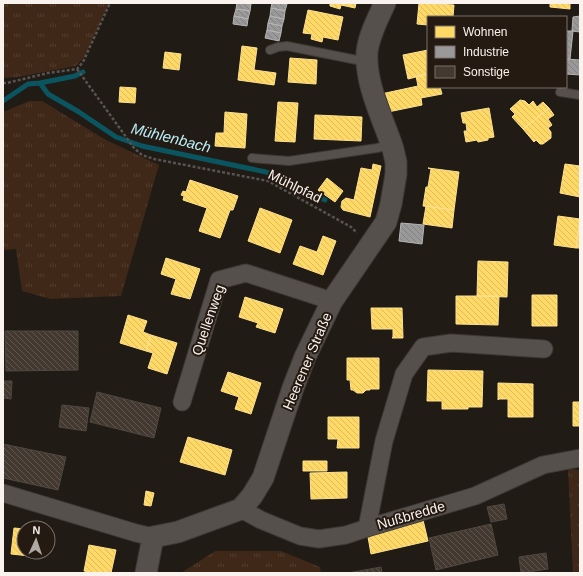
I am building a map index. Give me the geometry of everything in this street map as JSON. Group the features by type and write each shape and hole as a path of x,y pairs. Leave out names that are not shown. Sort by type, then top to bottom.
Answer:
{"street":[{"name":"Heerener Straße","path":"241,509 252,496 263,478 305,357 332,301 386,222 391,204 396,174 396,162 368,77 367,51 373,31 385,3"},
{"name":"Quellenweg","path":"182,402 220,280 246,273 332,301"},
{"path":"367,528 384,441 404,374 423,347 451,343 544,349"},
{"name":"Nußbredde","path":"241,509 261,520 300,536 319,539 346,535 475,496 543,465 580,458"},
{"path":"3,494 153,537 178,532 241,509"},
{"path":"146,573 153,537"}],"lane":[{"path":"270,50 287,46 368,62"},
{"path":"560,92 580,95"},
{"path":"252,158 289,161 391,145"}],"path":[{"path":"3,82 7,83 48,73 78,70 110,3"},
{"name":"Mühlpfad","path":"78,70 134,148 142,155 154,159 268,181 351,227 371,245"}],"green space":[{"path":"3,3 109,3 85,56 76,66 18,77 3,78"},
{"path":"29,101 42,101 106,140 159,165 121,296 51,299 22,291 16,249 3,250 3,111"},
{"path":"568,469 580,470 580,573 573,573"},
{"path":"215,551 281,551 320,567 321,573 181,573"}],"building: Wohnen":[{"path":"330,3 356,3 355,8 341,5 340,9 330,6"},
{"path":"419,3 454,5 453,16 427,16 427,25 417,24"},
{"path":"550,3 570,3 570,9 550,7"},
{"path":"308,10 343,17 338,40 323,37 322,42 311,39 312,34 303,33"},
{"path":"242,46 257,48 254,70 276,73 274,85 238,80"},
{"path":"427,50 427,74 408,79 403,55"},
{"path":"165,52 181,54 179,70 163,68"},
{"path":"290,58 317,60 316,84 288,82"},
{"path":"427,74 427,88 440,88 442,94 421,98 422,105 388,112 381,94 418,86 416,76"},
{"path":"120,87 136,88 135,103 119,102"},
{"path":"520,100 525,101 529,105 533,101 537,107 543,102 549,108 523,129 512,117 515,114 510,109"},
{"path":"278,102 298,103 295,142 275,141"},
{"path":"489,108 494,137 478,142 477,140 466,142 464,131 467,131 466,123 463,123 461,113"},
{"path":"549,108 554,115 548,119 552,125 548,128 551,132 551,138 543,144 540,144 536,140 534,142 523,129"},
{"path":"225,112 247,114 245,148 215,146 216,133 224,133"},
{"path":"315,115 362,117 361,141 314,139"},
{"path":"373,164 381,166 370,217 343,210 341,207 342,201 346,198 354,200 361,168 372,170"},
{"path":"565,164 580,166 580,197 560,193"},
{"path":"428,168 459,172 454,210 423,206 431,169"},
{"path":"327,178 343,191 335,202 318,190"},
{"path":"190,180 238,196 233,210 230,210 220,238 199,231 207,208 183,200 184,196 181,195 183,191 186,192"},
{"path":"426,206 454,210 452,228 423,224"},
{"path":"260,208 292,220 280,253 248,241"},
{"path":"558,216 580,219 576,248 554,245"},
{"path":"580,219 580,248 576,248"},
{"path":"323,236 336,241 323,275 293,264 300,246 317,252"},
{"path":"166,258 200,269 190,299 171,294 176,279 161,274"},
{"path":"478,261 508,262 507,297 477,296"},
{"path":"532,295 557,295 557,326 532,326"},
{"path":"456,296 499,296 498,325 456,324"},
{"path":"245,297 283,309 275,333 256,327 258,323 239,317"},
{"path":"371,308 402,308 403,338 392,338 393,329 372,329"},
{"path":"128,315 147,321 143,332 151,335 146,351 120,343"},
{"path":"151,335 177,343 167,374 148,368 153,353 146,351"},
{"path":"347,358 379,358 379,389 366,390 363,393 357,393 351,390 350,380 347,380"},
{"path":"428,370 483,371 482,407 468,407 468,409 442,409 442,401 427,401"},
{"path":"228,372 261,383 251,414 235,409 239,397 221,391"},
{"path":"498,383 533,384 533,417 508,417 508,399 498,400"},
{"path":"573,402 580,402 580,426 573,426"},
{"path":"328,417 359,417 359,448 337,448 338,439 328,439"},
{"path":"188,437 232,450 225,475 180,462"},
{"path":"303,461 327,461 327,471 303,471"},
{"path":"347,472 347,498 311,499 310,473"},
{"path":"146,491 154,493 151,506 144,505"},
{"path":"423,520 428,541 371,554 368,537 396,526"},
{"path":"14,528 16,528 16,555 11,554"},
{"path":"89,545 116,550 111,573 92,573 84,571"}],"building: Industrie":[{"path":"237,3 251,4 250,11 236,9"},
{"path":"272,3 287,4 285,11 271,8"},
{"path":"271,8 285,11 284,19 270,16"},
{"path":"236,9 250,11 248,19 234,16"},
{"path":"234,16 248,19 247,26 233,24"},
{"path":"270,16 284,19 282,26 268,23"},
{"path":"580,16 580,32 572,31 573,17"},
{"path":"268,23 282,26 281,33 267,30"},
{"path":"267,30 281,33 279,41 265,38"},
{"path":"567,31 573,31 570,59 567,59"},
{"path":"567,59 580,60 580,75 567,74"},
{"path":"401,223 424,225 422,244 399,241"}],"building: Sonstige":[{"path":"5,331 78,331 78,370 6,371"},
{"path":"3,381 12,381 11,399 3,398"},
{"path":"97,392 161,408 154,438 90,422"},
{"path":"62,405 89,408 86,431 59,427"},
{"path":"3,444 66,457 58,490 3,478"},
{"path":"504,504 507,519 491,522 487,507"},
{"path":"491,524 498,555 436,570 429,538"},
{"path":"546,553 548,569 521,573 519,557"},
{"path":"381,567 382,573 348,573"}],"waterway":[{"path":"40,83 75,76 83,72"},
{"name":"Mühlenbach","path":"3,101 28,84 40,83 48,94 79,112 116,137 142,146 266,172 325,200"}]}
